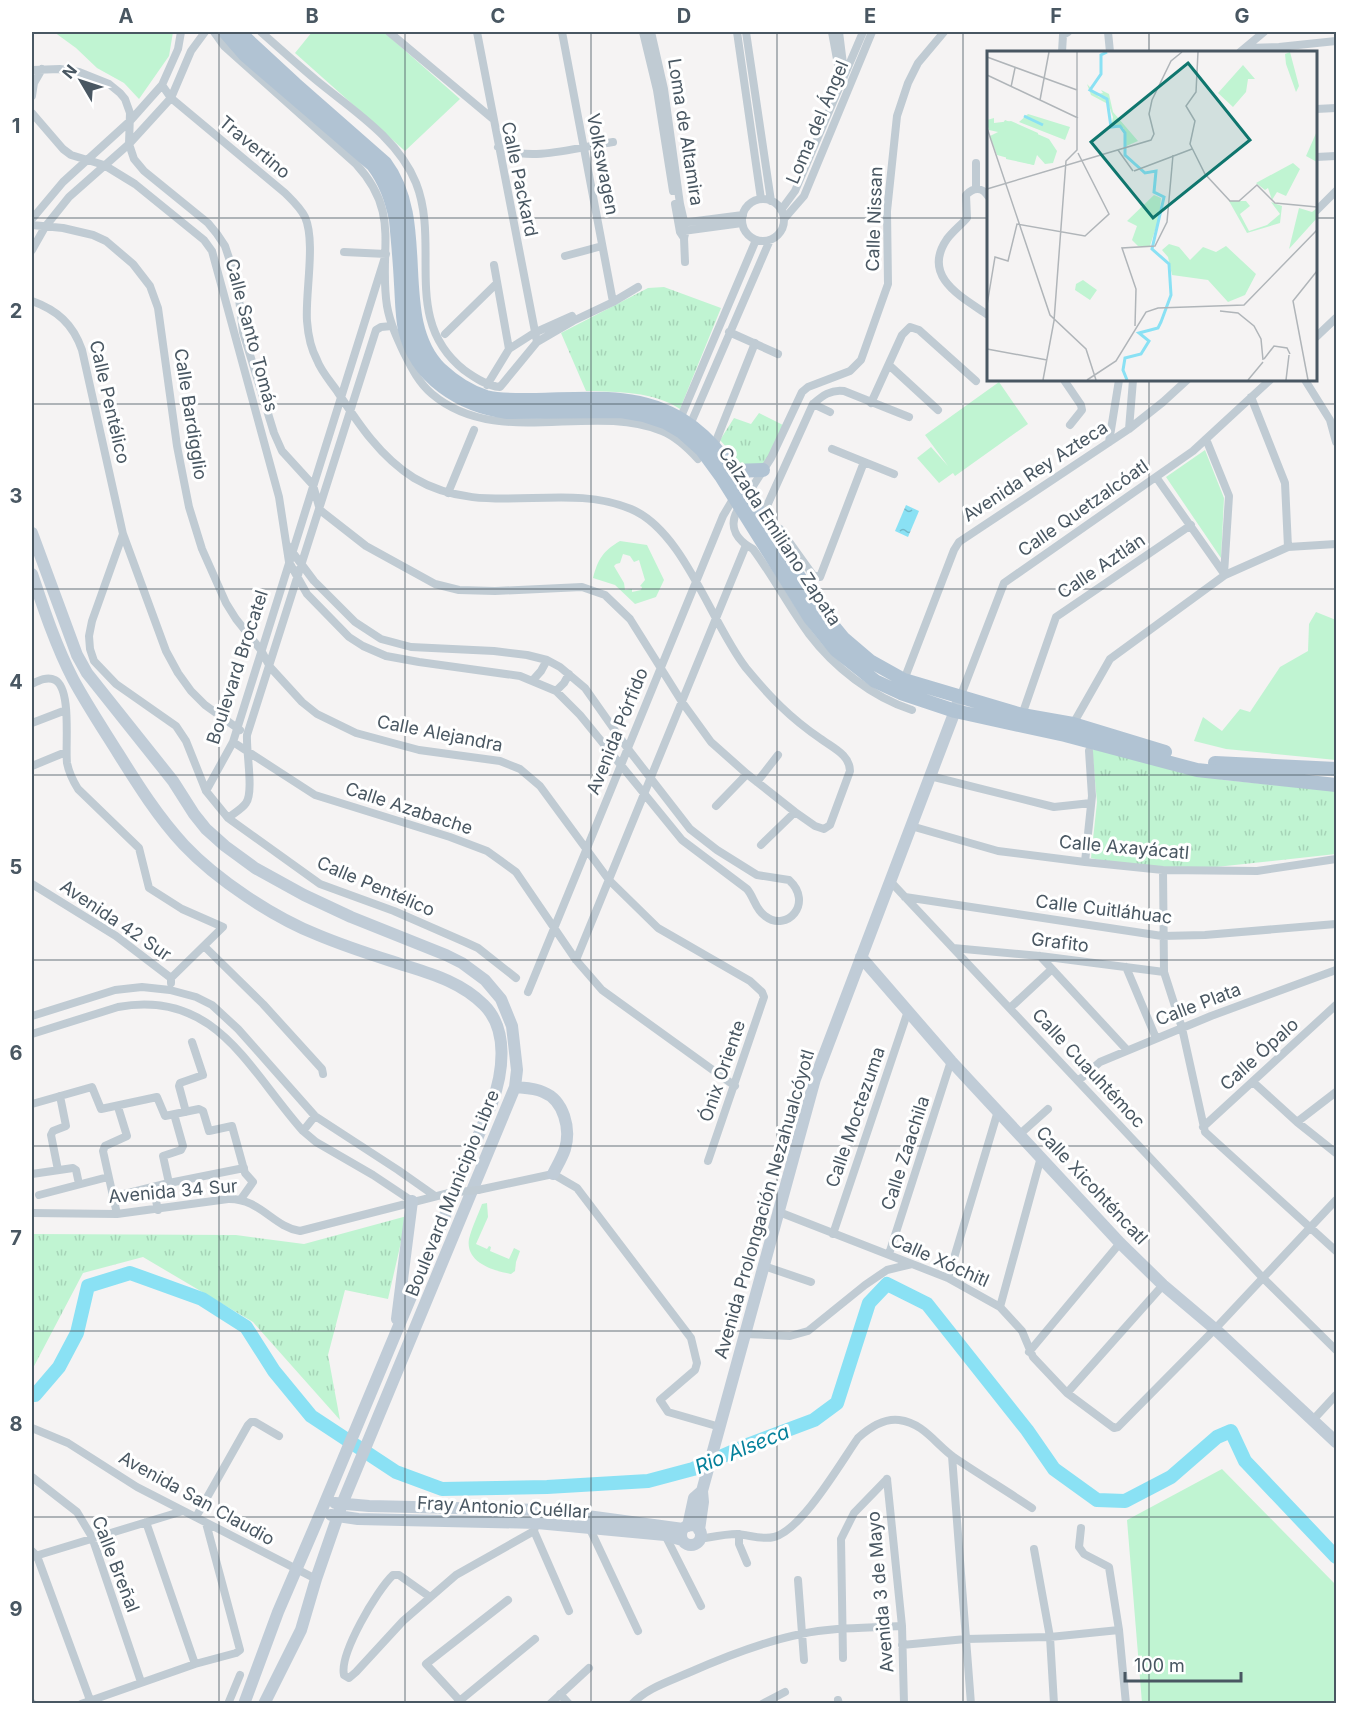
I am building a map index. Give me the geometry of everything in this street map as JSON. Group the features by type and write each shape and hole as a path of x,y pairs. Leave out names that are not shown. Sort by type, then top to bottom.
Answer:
{"main road":[{"name":"Calzada Emiliano Zapata","path":"239,32 385,163 394,174 406,214 418,335 429,357 452,379 467,389 486,397 511,400 612,399 638,401 658,408 685,422 714,446 734,471 741,496"},
{"name":"Calzada Emiliano Zapata","path":"219,34 381,174 388,188 396,220 406,332 418,360 435,380 459,398 489,410 507,412 621,411 665,422 682,432 702,450 741,496 765,534 810,618 836,650 860,670 889,689 955,711 1065,735 1197,770 1336,785"},
{"path":"734,471 760,474"},
{"name":"Boulevard Municipio Libre","path":"32,533 77,655 87,673 150,751 206,829 255,868 294,890 446,955 475,972 493,989 507,1009 513,1026 515,1087 340,1510 301,1630 264,1704"},
{"name":"Calzada Emiliano Zapata","path":"765,534 843,638 870,661 904,680 961,695 1022,715 1073,724 1200,763 1336,769"},
{"name":"Boulevard Municipio Libre","path":"32,574 57,644 88,706 142,791 184,845 251,899 284,919 316,935 441,977 463,987 486,1007 494,1019 501,1047 500,1080 268,1637 244,1704"},
{"name":"Avenida Prolongación Nezahualcóyotl","path":"690,1533 694,1498 704,1485 716,1444 815,1078 961,695"},
{"name":"Calle Xicohténcatl","path":"861,957 951,1061 1120,1244 1336,1442"},
{"path":"515,1087 546,1093 554,1098 562,1111 567,1140 565,1149 552,1174"},
{"path":"395,1335 412,1201"},
{"path":"352,1480 355,1493 369,1506"},
{"name":"Fray Antonio Cuéllar","path":"340,1510 369,1506 543,1510 690,1533"},
{"name":"Fray Antonio Cuéllar","path":"323,1507 340,1510 358,1519 590,1529 665,1535 690,1533"}],"street":[{"path":"32,219 63,182 130,121 162,85 178,49 181,32"},
{"path":"261,32 367,121 402,158 420,195 425,231 426,293 435,334 442,348 454,362 487,385 498,387 502,385 536,337"},
{"name":"Calle Packard","path":"389,32 493,119 536,337"},
{"path":"477,32 493,119"},
{"name":"Volkswagen","path":"536,337 613,300 582,147 562,32"},
{"path":"643,32 657,90 683,229 743,219"},
{"name":"Loma de Altamira","path":"651,32 664,89 686,262"},
{"path":"685,422 696,409 770,240 780,232 783,215 766,200 737,32"},
{"path":"746,32 766,200"},
{"path":"832,32 846,83"},
{"path":"839,32 846,83"},
{"name":"Loma del Ángel","path":"783,215 804,196 860,49 863,32"},
{"name":"Loma del Ángel","path":"860,49 872,32"},
{"name":"Calle Nissan","path":"741,496 771,458 802,392 808,387 850,371 861,360 888,284 887,212 897,116 908,83 918,63 944,32"},
{"path":"1108,32 1110,51"},
{"path":"1244,50 1264,32"},
{"path":"1062,51 1065,33"},
{"path":"32,250 45,227 69,197 129,144 171,98 191,51 203,34 219,34 224,46 364,172 377,195 385,220 387,304 392,326 416,377 432,394 453,409 485,419 516,422 618,422 646,426 663,431 676,439 698,459"},
{"path":"1244,50 1336,41"},
{"path":"841,44 860,49"},
{"path":"32,96 34,83 42,69"},
{"path":"32,70 79,72 108,84 125,99 130,113 129,144"},
{"name":"Travertino","path":"162,85 171,98 285,193 298,206 306,219 309,245 307,321 311,345 317,361 350,412 395,464 415,479 448,493 477,499 585,499 632,509 648,518 671,543 696,583"},
{"path":"32,101 33,114"},
{"path":"1317,109 1336,108"},
{"name":"Calle Santo Tomás","path":"33,114 63,149 71,155 104,165 135,184 204,240 212,251 279,497 290,547 289,562"},
{"path":"498,147 508,152 532,155 613,142"},
{"name":"Calle Santo Tomás","path":"129,144 134,159 144,171 208,223 225,246 237,282 243,332 274,433 282,451 313,485 320,510"},
{"path":"1317,157 1336,156"},
{"path":"976,163 976,189"},
{"path":"987,195 982,190 976,189 966,195 967,218 946,240 939,262 945,282 952,291 987,314"},
{"path":"1317,210 1336,191"},
{"path":"766,200 749,205 743,219 747,233 756,240 770,240"},
{"name":"Calle Bardigglio","path":"32,225 79,231 106,241 133,264 150,286 158,308 177,446 192,518 202,549 226,603 261,650 270,667"},
{"path":"685,422 686,405 756,240"},
{"path":"565,256 602,246"},
{"path":"344,252 386,254"},
{"path":"289,562 297,580 307,594 349,637 363,646 386,656 498,672 533,680 556,691 580,715 682,840 747,889 766,918 779,921 794,914 800,900 796,886 784,878 767,878 757,875 717,850 690,829 628,749 585,688 569,674 547,660 494,651 411,647 381,639 355,622 314,581 290,547 313,485 386,254"},
{"path":"494,265 509,349"},
{"path":"445,334 496,284"},
{"name":"Calle Pentélico","path":"32,301 60,316 69,323 77,336 123,534 157,629 178,673 205,705 247,735"},
{"path":"1317,336 1336,318"},
{"name":"Boulevard Brocatel","path":"228,818 242,808 249,798 251,791 246,752 247,735 376,330 392,326"},
{"path":"871,403 902,335 909,327 919,330 976,381"},
{"path":"729,332 778,354"},
{"path":"487,385 509,349 536,337"},
{"path":"714,446 754,344"},
{"path":"889,365 938,410"},
{"path":"1065,381 1082,410 1070,425"},
{"path":"1109,442 1119,381"},
{"path":"1129,429 1133,381"},
{"name":"Avenida Rey Azteca","path":"904,680 959,542 1129,429 1186,381"},
{"name":"Calle Quetzalcóatl","path":"961,695 1004,583 1193,451 1269,381"},
{"path":"1306,381 1330,420 1336,442"},
{"path":"756,519 766,508 813,405 820,397 838,390 844,391 909,417"},
{"path":"1251,397 1285,483 1288,547"},
{"path":"686,405 696,409"},
{"path":"813,405 830,412"},
{"path":"448,493 474,430"},
{"path":"1206,439 1229,496 1224,574"},
{"path":"832,449 894,474"},
{"path":"765,534 776,528 783,531 813,575 820,577 864,462"},
{"path":"1156,477 1224,574"},
{"path":"741,496 735,515 734,526 737,537 755,551 810,635 849,674 875,693 896,705 912,710"},
{"name":"Avenida Pórfido","path":"528,992 726,509 741,496"},
{"path":"320,510 366,546 435,584 459,590 495,591 569,587 594,590 613,601 630,619 660,669 711,742 795,813 824,829 830,825 850,771 850,764 844,755 793,720 763,689 715,620 696,583"},
{"name":"Calle Aztlán","path":"1022,715 1056,616 1191,525"},
{"path":"123,534 92,621 89,636 94,661 102,672 116,684 176,726 181,732 207,791 228,818"},
{"path":"1073,724 1110,659 1224,574 1288,547 1336,544"},
{"path":"576,960 746,545"},
{"name":"Boulevard Brocatel","path":"207,791 233,742 289,562"},
{"path":"533,680 542,671 547,660"},
{"name":"Calle Alejandra","path":"270,667 302,702 317,714 356,733 419,750 500,761 520,769 540,786 609,880 658,928 750,981 762,992"},
{"path":"556,691 569,674"},
{"path":"32,684 42,680 55,680 64,692 69,771 78,789 139,848 149,888 182,909 223,927 171,978"},
{"path":"32,723 66,710"},
{"name":"Calle Azabache","path":"233,742 315,795 450,837 487,851 516,872 576,960 602,990 735,1086"},
{"path":"1085,862 1091,803 1089,751"},
{"path":"32,766 66,752"},
{"path":"757,782 778,755"},
{"path":"716,806 747,774"},
{"path":"930,776 1054,807 1091,803"},
{"path":"761,844 795,813"},
{"name":"Calle Pentélico","path":"228,818 320,884 394,911 478,948 516,978"},
{"name":"Calle Axayácatl","path":"911,826 998,851 1163,870 1257,872 1336,859"},
{"path":"1163,870 1164,972 1182,1028 1203,1127 1209,1137 1336,1251"},
{"name":"Calle Cuauhtémoc","path":"890,881 1263,1278 1336,1350"},
{"name":"Avenida 42 Sur","path":"32,884 116,936 171,978 170,990"},
{"name":"Calle Cuitláhuac","path":"904,897 1162,936 1205,935 1336,924"},
{"path":"204,946 269,1011 322,1070 323,1074"},
{"name":"Grafito","path":"953,948 1040,956 1164,972"},
{"path":"1040,956 1127,1050"},
{"path":"1126,967 1156,1038"},
{"path":"1010,1008 1052,969"},
{"name":"Calle Plata","path":"1078,1081 1100,1062 1127,1050 1336,970"},
{"path":"32,1016 115,990 142,987 170,990 196,997 212,1005 224,1015 315,1116 435,1196"},
{"name":"Ónix Oriente","path":"708,1161 764,997 762,992"},
{"path":"32,1034 132,1004 153,1004 191,1013 228,1040 303,1131 316,1142 412,1201"},
{"name":"Calle Ópalo","path":"1203,1127 1336,1005"},
{"name":"Calle Moctezuma","path":"834,1234 908,1011"},
{"path":"186,1112 180,1083 203,1075 192,1042"},
{"name":"Calle Zaachila","path":"889,1254 951,1061"},
{"path":"1253,1082 1336,1153"},
{"path":"32,1104 92,1087 101,1109 157,1097 165,1116 199,1109 203,1111 209,1131 232,1126 245,1173 253,1182 241,1199"},
{"path":"1297,1122 1336,1092"},
{"path":"58,1170 51,1135 53,1131 66,1126 60,1096"},
{"path":"117,1214 103,1148 127,1136 118,1107"},
{"path":"1020,1134 1048,1109"},
{"path":"948,1278 998,1111"},
{"path":"169,1183 164,1156 181,1150 183,1146 174,1114"},
{"path":"303,1131 315,1116"},
{"path":"1000,1307 1041,1157"},
{"path":"32,1174 75,1168 79,1184"},
{"path":"112,1197 244,1168"},
{"path":"552,1174 577,1188 691,1338 697,1363 695,1370 660,1400 668,1412 720,1427"},
{"name":"Avenida 34 Sur","path":"32,1213 117,1214 241,1199 288,1227 300,1231 412,1201 449,1193 478,1191 552,1174"},
{"path":"39,1195 108,1177"},
{"path":"153,1187 158,1210"},
{"path":"1215,1329 1336,1200"},
{"name":"Calle Xóchitl","path":"778,1212 948,1278 1000,1307 1022,1331 1029,1352 1067,1393 1110,1427 1118,1427 1215,1329"},
{"path":"1029,1352 1120,1244"},
{"path":"745,1334 790,1335 808,1331 887,1270 912,1264"},
{"path":"764,1266 811,1282"},
{"path":"1067,1393 1163,1285"},
{"path":"1312,1421 1336,1395"},
{"name":"Fray Antonio Cuéllar","path":"690,1533 775,1537 803,1517 858,1438 869,1427 882,1422 898,1420 916,1425 952,1456 1032,1508"},
{"path":"196,1517 251,1422 279,1436"},
{"name":"Avenida San Claudio","path":"32,1428 68,1443 137,1487 316,1579"},
{"path":"952,1456 971,1704"},
{"name":"Calle Breñal","path":"32,1477 77,1512 92,1538 141,1682"},
{"name":"Avenida 3 de Mayo","path":"842,1629 841,1539 854,1513 887,1479 902,1626 904,1704"},
{"path":"183,1511 33,1555 85,1702 240,1650 206,1522"},
{"path":"146,1522 195,1664"},
{"path":"430,1597 399,1575 393,1575 359,1625 342,1667 344,1675 349,1678 356,1672 403,1621 456,1575 535,1527 569,1611"},
{"path":"1081,1528 1079,1547 1084,1554 1109,1567 1119,1630 1126,1704"},
{"path":"590,1529 638,1631"},
{"path":"739,1534 739,1544 747,1563"},
{"path":"665,1535 701,1606"},
{"path":"1034,1549 1050,1637 1054,1704"},
{"path":"798,1580 804,1659"},
{"path":"508,1600 426,1664 458,1702 535,1639"},
{"path":"632,1704 642,1693 757,1646 801,1634 902,1626"},
{"path":"842,1629 843,1658"},
{"path":"902,1645 966,1639 1050,1637 1119,1630"},
{"path":"550,1704 589,1668"},
{"path":"228,1704 240,1675"},
{"path":"762,1704 785,1692"},
{"path":"560,1694 570,1704"}],"green space":[{"path":"54,32 173,32 169,56 139,99 124,83 97,68 76,48"},
{"path":"312,32 384,32 460,99 405,151 295,53"},
{"path":"664,287 721,308 680,409 647,396 623,392 586,391 561,333 648,288"},
{"path":"999,382 1028,424 955,476 953,473 939,483 917,458 931,447 948,466 925,435"},
{"path":"759,413 783,425 768,462 756,469 743,466 720,440 734,418 751,424"},
{"path":"1205,450 1224,498 1221,558 1166,477"},
{"path":"620,541 647,545 664,580 656,597 635,604 615,585 593,578 602,556","holes":["623,554 630,556 634,562 639,560 645,580 640,586 641,590 632,592 632,589 625,590 624,583 614,566 620,563"]},
{"path":"1316,612 1336,620 1336,760 1226,749 1194,741 1203,717 1222,731 1240,709 1250,712 1280,667 1308,651 1309,624"},
{"path":"1092,749 1224,780 1336,791 1336,854 1160,873 1091,858 1097,802"},
{"path":"487,1203 488,1217 476,1244 487,1249 489,1246 490,1251 509,1259 514,1248 520,1251 515,1271 511,1274 489,1268 471,1254 470,1235 482,1204"},
{"path":"407,1216 388,1299 345,1290 328,1355 340,1420 253,1322 143,1257 83,1273 32,1370 32,1234 236,1235 304,1244"},
{"path":"1222,1469 1336,1585 1336,1703 1142,1703 1127,1520"}],"water":[{"path":"906,505 919,511 908,537 895,531"}],"waterway":[{"name":"Rio Alseca","path":"32,1394 35,1395 59,1367 77,1333 88,1286 130,1273 202,1299 246,1327 274,1371 311,1416 396,1472 442,1489 547,1487 648,1481 693,1469 814,1420 837,1403 869,1303 887,1284 927,1304 1027,1430 1054,1469 1097,1500 1125,1501 1171,1477 1217,1437 1231,1431 1245,1461 1336,1557"}]}
